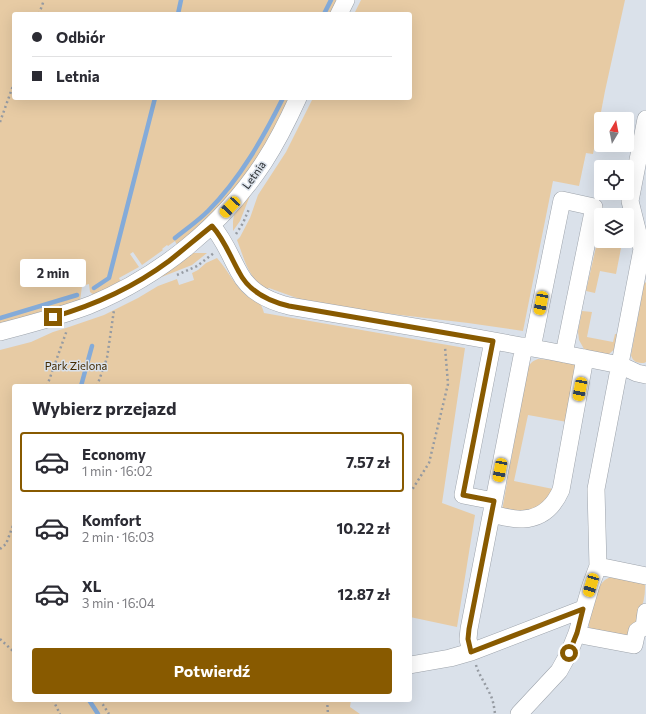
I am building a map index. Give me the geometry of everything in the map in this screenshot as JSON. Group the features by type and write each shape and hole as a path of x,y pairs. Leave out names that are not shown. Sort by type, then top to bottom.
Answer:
{"street":[{"path":"340,12 346,0"},
{"name":"Letnia","path":"0,332 74,310 119,292 145,277 168,261 212,226 239,196 264,161 280,134 297,100"},
{"path":"519,714 559,672 577,633 583,609 598,566 596,489 644,250 630,201 646,119"},
{"path":"471,652 468,639 469,629 493,508 562,200 594,207 564,354"},
{"path":"212,226 225,244 245,282 256,292 274,302 289,306 444,332 585,358 620,365 637,373 646,374"},
{"path":"493,341 463,495 522,519 535,517 550,508 557,500 561,490 585,358"},
{"path":"598,566 646,576"},
{"path":"412,665 450,658 471,652 583,609"},
{"path":"577,633 634,645 637,631 644,627 646,612"}],"path":[{"path":"40,12 44,0"},
{"path":"0,122 12,89"},
{"path":"98,384 107,358 115,306"},
{"path":"48,384 69,324"},
{"path":"412,490 429,463 448,384 444,332"},
{"path":"0,549 6,544 12,528"},
{"path":"0,639 12,650"},
{"path":"471,652 494,702 495,714"},
{"path":"53,702 60,714"},
{"path":"101,702 109,714"},
{"path":"327,702 328,714"}],"green space":[{"path":"0,0 339,0 333,12 12,12 12,100 289,100 264,148 247,173 212,214 177,245 175,241 168,246 167,245 162,249 163,250 142,265 133,252 130,254 139,267 119,278 121,282 94,295 90,292 89,284 82,286 80,301 0,325"},
{"path":"361,0 625,0 601,112 594,112 593,154 586,153 579,186 553,181 523,331 316,305 269,288 266,290 255,279 247,267 237,240 250,218 258,195 286,152 312,100 412,100 412,12 355,12"},
{"path":"251,193 240,221 233,231 234,215"},
{"path":"596,248 621,248 616,274 600,271 595,293 586,291"},
{"path":"191,253 207,253 192,265 154,280"},
{"name":"Park Zielona","path":"217,258 242,292 260,304 264,313 465,348 442,503 475,515 457,627 412,617 412,384 12,384 12,702 351,702 350,707 360,714 0,714 0,350 31,342 53,332 104,315 158,286 177,279 179,285 194,280 192,273 206,263"},
{"path":"646,282 646,362 642,363 634,361 631,355 644,284"},
{"path":"582,311 592,312 587,337 613,342 615,334 620,335 618,346 609,354 594,354 584,349 579,340 578,331"},
{"path":"538,359 570,363 579,368 567,422 528,415 514,481 553,489 555,491 531,514 502,511 526,374 531,363"},
{"path":"613,576 640,580 645,584 644,598 638,619 628,638 590,630 589,627 590,616 598,590 603,582"}],"waterway":[{"path":"178,12 181,0"},
{"path":"325,12 331,0"},
{"path":"94,288 109,278 154,100"},
{"path":"175,238 204,215 220,199 241,172 259,143 282,100"},
{"path":"0,318 77,295"},
{"path":"82,384 92,346"},
{"path":"90,702 98,714"}],"route":[{"path":"53,317 89,305 132,284 156,270 212,226 229,250 245,282 256,292 274,302 289,306 493,341 463,495 494,501 469,629 468,639 471,652 583,609 577,633 569,653"}]}
